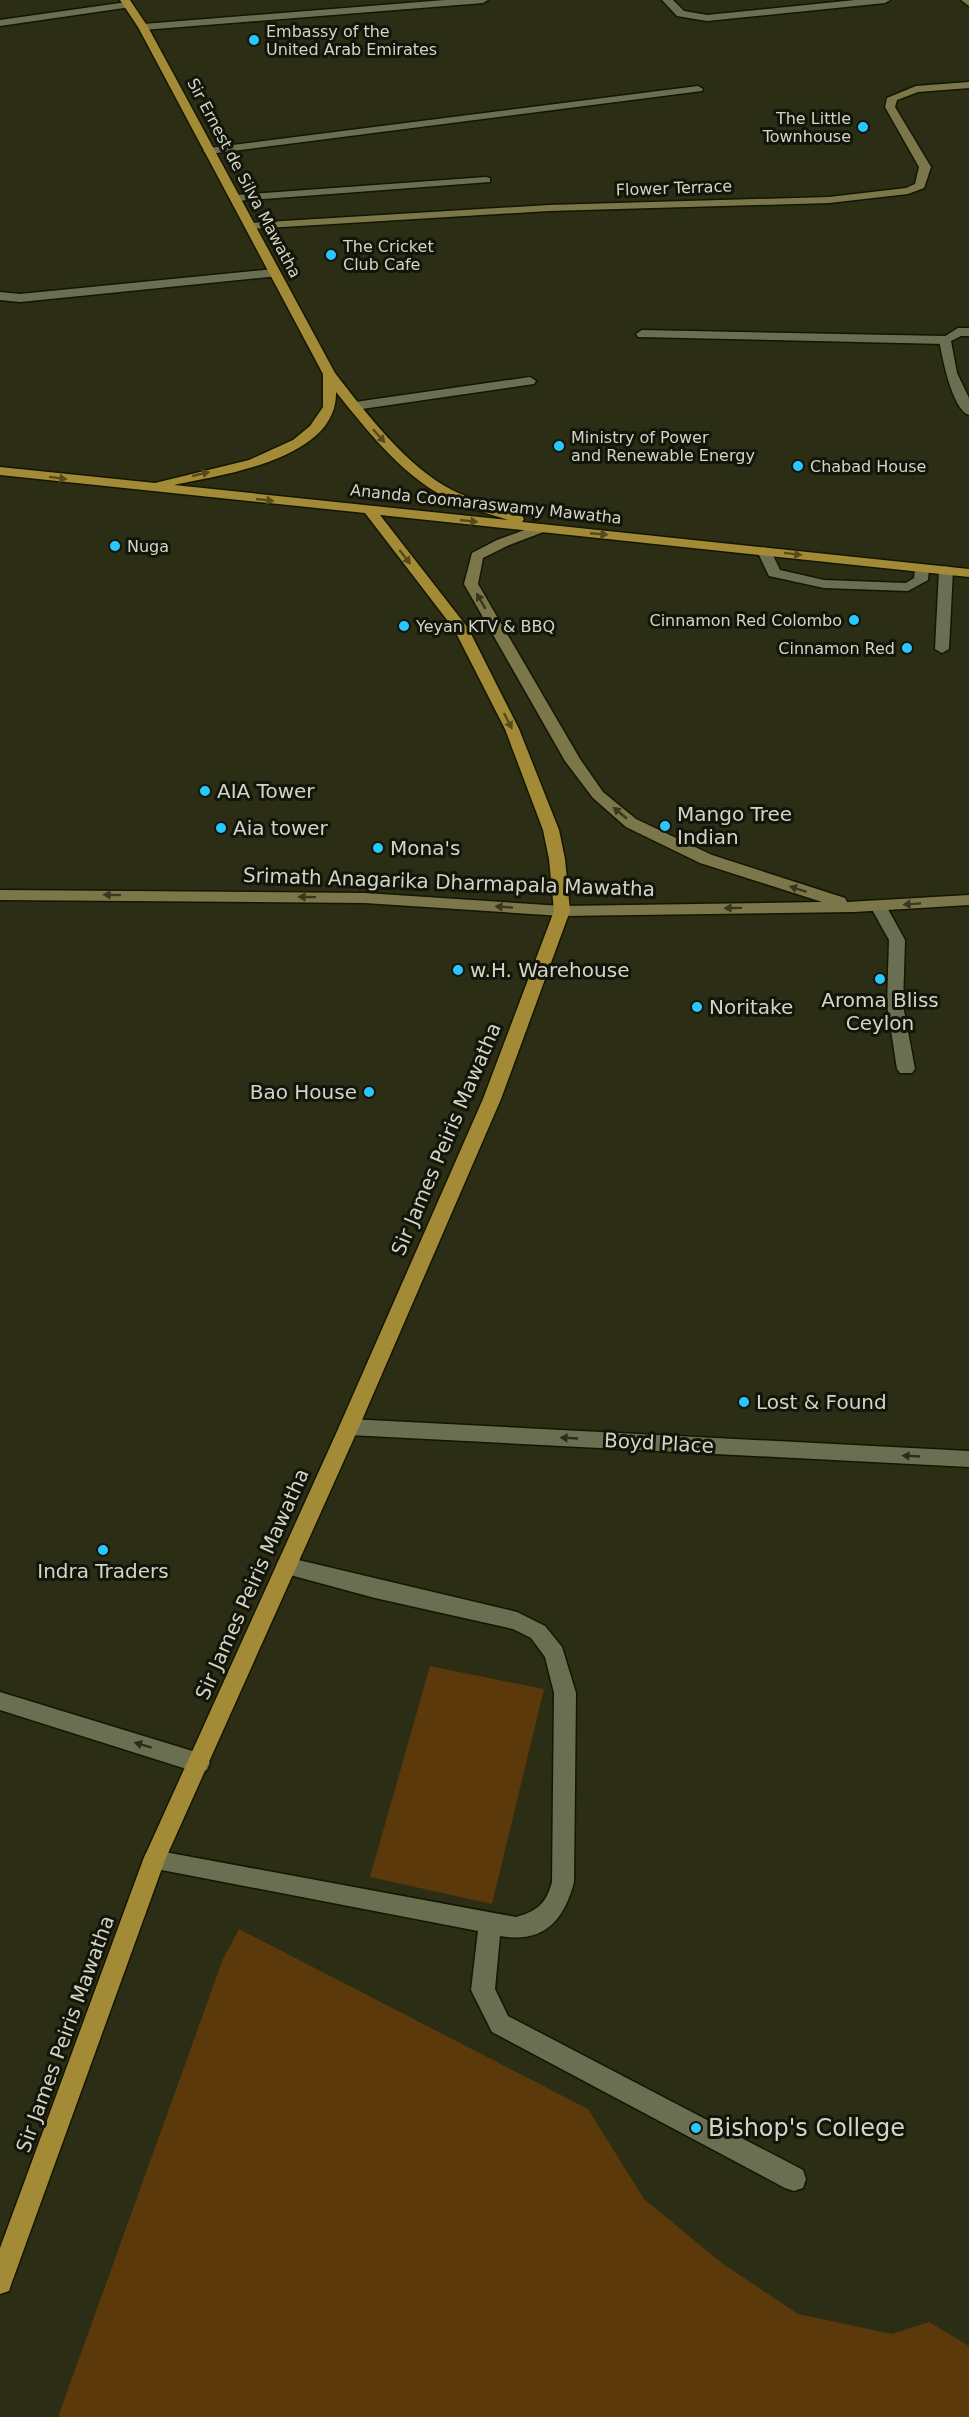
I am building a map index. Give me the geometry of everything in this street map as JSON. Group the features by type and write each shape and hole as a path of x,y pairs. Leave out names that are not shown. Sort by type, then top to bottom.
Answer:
{"highway":[{"name":"Sir Ernest de Silva Mawatha","path":"126,3 143,27 329,374 398,456 447,493 541,528"},
{"name":"Sir Ernest de Silva Mawatha","path":"144,487 276,456 311,433 329,409 329,374"},
{"name":"Ananda Coomaraswamy Mawatha","path":"0,471 969,573"},
{"path":"369,510 461,628 512,729 551,830 557,860 562,911"},
{"name":"Sir James Peiris Mawatha","path":"0,2282 153,1860 199,1763 349,1427 492,1099 562,911"}],"main road":[{"name":"Flower Terrace","path":"251,226 549,208 828,200 908,191 920,186 925,167 890,107 892,98 916,89 969,85"},
{"path":"541,528 502,543 477,556 471,584 573,761 598,795 631,823 706,859 854,907"},
{"name":"Srimath Anagarika Dharmapala Mawatha","path":"0,895 365,898 562,911 854,907 969,900"}],"street":[{"path":"143,27 483,0"},
{"path":"667,0 681,14 707,18 885,0"},
{"path":"0,23 126,3"},
{"path":"209,151 698,89"},
{"path":"236,198 486,180"},
{"path":"0,296 20,298 275,273"},
{"path":"642,334 945,340 958,332 969,332"},
{"path":"945,340 951,373 969,411"},
{"path":"355,406 530,381"},
{"path":"764,550 774,573 824,584 908,587 921,580 922,569"},
{"path":"942,650 946,570"},
{"path":"878,906 897,940 894,1005 906,1069"},
{"name":"Boyd Place","path":"349,1427 969,1459"},
{"path":"153,1860 516,1928 543,1920 557,1905 563,1882 565,1693 555,1653 538,1632 517,1621 286,1566"},
{"path":"0,1701 199,1763"},
{"path":"490,1922 483,1990 500,2024 794,2179"}],"shaded area":[{"path":"430,1666 544,1689 492,1904 370,1877"},
{"path":"239,1929 588,2109 644,2199 723,2264 798,2314 892,2334 929,2322 969,2346 969,2417 58,2417 223,1959"}],"place":[{"name":"Embassy of the United Arab Emirates","path":"254,40"},
{"name":"The Little Townhouse","path":"863,127"},
{"name":"The Cricket Club Cafe","path":"331,255"},
{"name":"Ministry of Power and Renewable Energy","path":"559,446"},
{"name":"Chabad House","path":"798,466"},
{"name":"Nuga","path":"115,546"},
{"name":"Cinnamon Red Colombo","path":"854,620"},
{"name":"Yeyan KTV & BBQ","path":"404,626"},
{"name":"Cinnamon Red","path":"907,648"},
{"name":"AIA Tower","path":"205,791"},
{"name":"Mango Tree Indian","path":"665,826"},
{"name":"Aia tower","path":"221,828"},
{"name":"Mona's","path":"378,848"},
{"name":"w.H. Warehouse","path":"458,970"},
{"name":"Aroma Bliss Ceylon","path":"880,979"},
{"name":"Noritake","path":"697,1007"},
{"name":"Bao House","path":"369,1092"},
{"name":"Lost & Found","path":"744,1402"},
{"name":"Indra Traders","path":"103,1550"},
{"name":"Bishop's College","path":"696,2128"}]}
